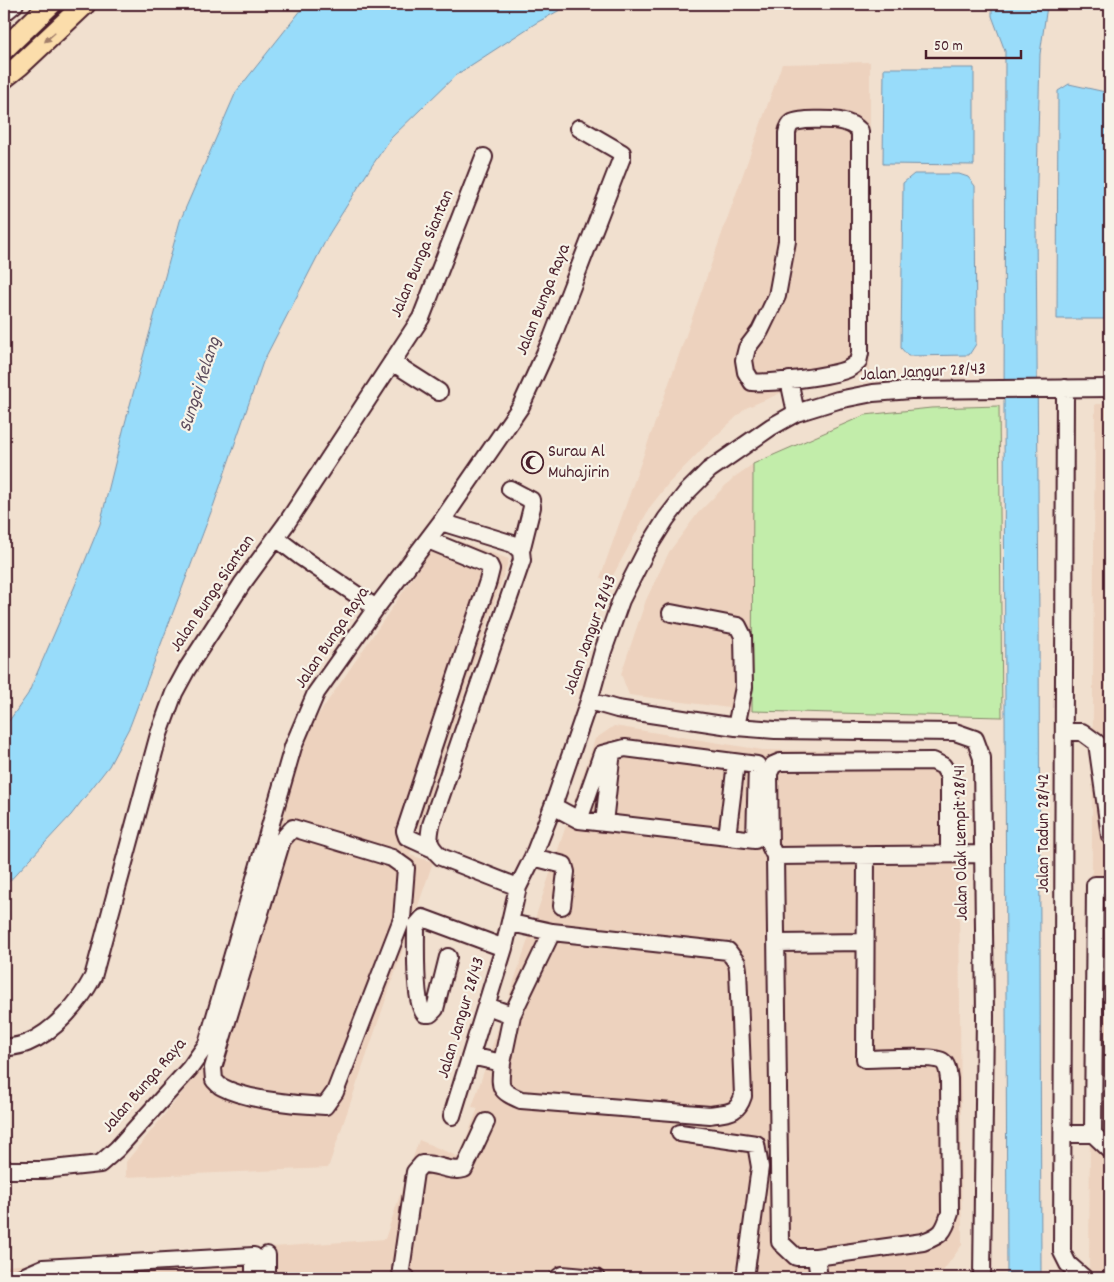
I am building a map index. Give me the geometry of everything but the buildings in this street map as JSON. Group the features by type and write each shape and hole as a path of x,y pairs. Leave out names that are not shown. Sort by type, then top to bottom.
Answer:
{"main road":[{"path":"4,49 51,4"},
{"path":"4,78 76,7"}],"street":[{"path":"4,13 14,4"},
{"path":"806,120 842,121 853,124 860,131 861,142 860,353 858,362 848,369 789,380 762,383 752,382 746,372 744,360 747,348 760,330 777,296 787,241 787,133 789,126 793,122 806,120"},
{"name":"Jalan Bunga Raya","path":"4,1170 43,1170 100,1164 117,1149 190,1068 207,1044 292,748 316,693 376,608 441,522 521,406 552,338 622,157 622,153 579,128"},
{"name":"Jalan Bunga Siantan","path":"4,1048 27,1043 58,1022 84,993 93,977 159,734 174,693 187,669 242,584 276,538 421,318 484,157"},
{"path":"392,362 439,392"},
{"path":"789,380 796,413"},
{"name":"Jalan Tadun 28/42","path":"1058,388 1064,732 1062,1252 1068,1264 1080,1275"},
{"name":"Jalan Jangur 28/43","path":"452,1116 504,948 518,887 533,857 553,806 621,600 646,551 666,519 686,493 709,470 771,427 796,413 838,400 873,393 910,390 1110,388"},
{"path":"431,848 428,838 431,825 522,560 521,551 532,507 531,500 510,489"},
{"path":"441,522 513,544 521,551"},
{"path":"276,538 301,558 376,608"},
{"path":"428,540 480,560 489,565 491,570 406,831 407,837 431,848 441,857 518,887"},
{"path":"671,613 738,626 743,636 744,687 736,727"},
{"name":"Jalan Olak Lempit 28/41","path":"589,701 617,709 736,727 775,730 955,732 975,739 982,758 984,1016 982,1278"},
{"path":"1064,732 1082,732 1097,743 1110,836"},
{"path":"553,806 579,820 755,840 757,765 625,748 602,754 579,820"},
{"path":"604,823 612,751"},
{"path":"866,855 865,1059 930,1058 942,1061 947,1068 949,1079 950,1213 946,1226 938,1236 923,1242 816,1257 796,1257 780,1242 777,943 774,856 770,846 769,773 773,765 780,762 932,761 943,766 949,776 949,854"},
{"path":"727,837 736,763"},
{"path":"448,957 435,1009 430,1014 425,1014 421,1011 418,998 409,923 406,868 392,858 293,828 282,840 213,1068 214,1080 222,1087 250,1096 302,1105 325,1106 335,1092 409,923 423,918 504,948"},
{"path":"774,856 983,854"},
{"path":"533,857 564,865 566,872 562,906"},
{"path":"1093,1134 1095,885 1110,885"},
{"path":"511,923 552,932 728,951 737,963 738,970 743,1096 740,1106 728,1112 710,1115 521,1100 506,1094 500,1083 502,1063 512,1015 552,932"},
{"path":"777,943 866,942"},
{"path":"487,1006 512,1015"},
{"path":"471,1056 502,1063"},
{"path":"407,1278 403,1276 401,1270 415,1172 422,1164 430,1163 457,1171 464,1169 486,1122"},
{"path":"680,1133 756,1144 760,1167 745,1278"},
{"path":"1063,1134 1093,1134 1110,1150"},
{"path":"267,1255 267,1278"},
{"path":"20,1278 43,1268 254,1256 254,1278"},
{"path":"816,1257 819,1278"},
{"path":"558,1278 562,1275 596,1278"}],"shaded area":[{"path":"870,62 870,374 843,376 783,392 746,408 668,484 650,507 610,581 600,578 782,64"},
{"path":"1095,404 1110,404 1110,1278 1089,1278"},
{"path":"753,464 752,711 629,695 621,674 646,600 669,552 698,513 733,478"},
{"path":"442,535 509,559 410,855 433,862 328,1168 126,1177 126,1162 211,1057 301,740"},
{"path":"614,726 763,750 939,752 958,774 962,1245 943,1271 848,1278 5,1278 5,1266 385,1239 419,1140 459,1157 478,1108 472,1107 595,739"}],"green space":[{"path":"999,406 1002,717 752,711 753,464 865,415 931,408"}],"water":[{"name":"Sungai Kelang","path":"306,4 571,4 536,23 456,75 391,138 371,167 329,234 263,362 214,504 130,726 109,766 71,815 4,887 4,728 28,694 100,524 124,427 180,221 236,92"},
{"path":"992,4 1047,4 1040,54 1036,223 1041,1278 1007,1278 1004,414 1005,51 992,16"},
{"path":"884,68 974,68 974,165 883,164"},
{"path":"1069,84 1110,93 1110,319 1057,319 1058,91"},
{"path":"914,174 959,174 968,177 975,186 976,344 969,355 908,356 901,348 903,183"}],"place":[{"name":"Surau Al Muhajirin","path":"532,462"}]}
